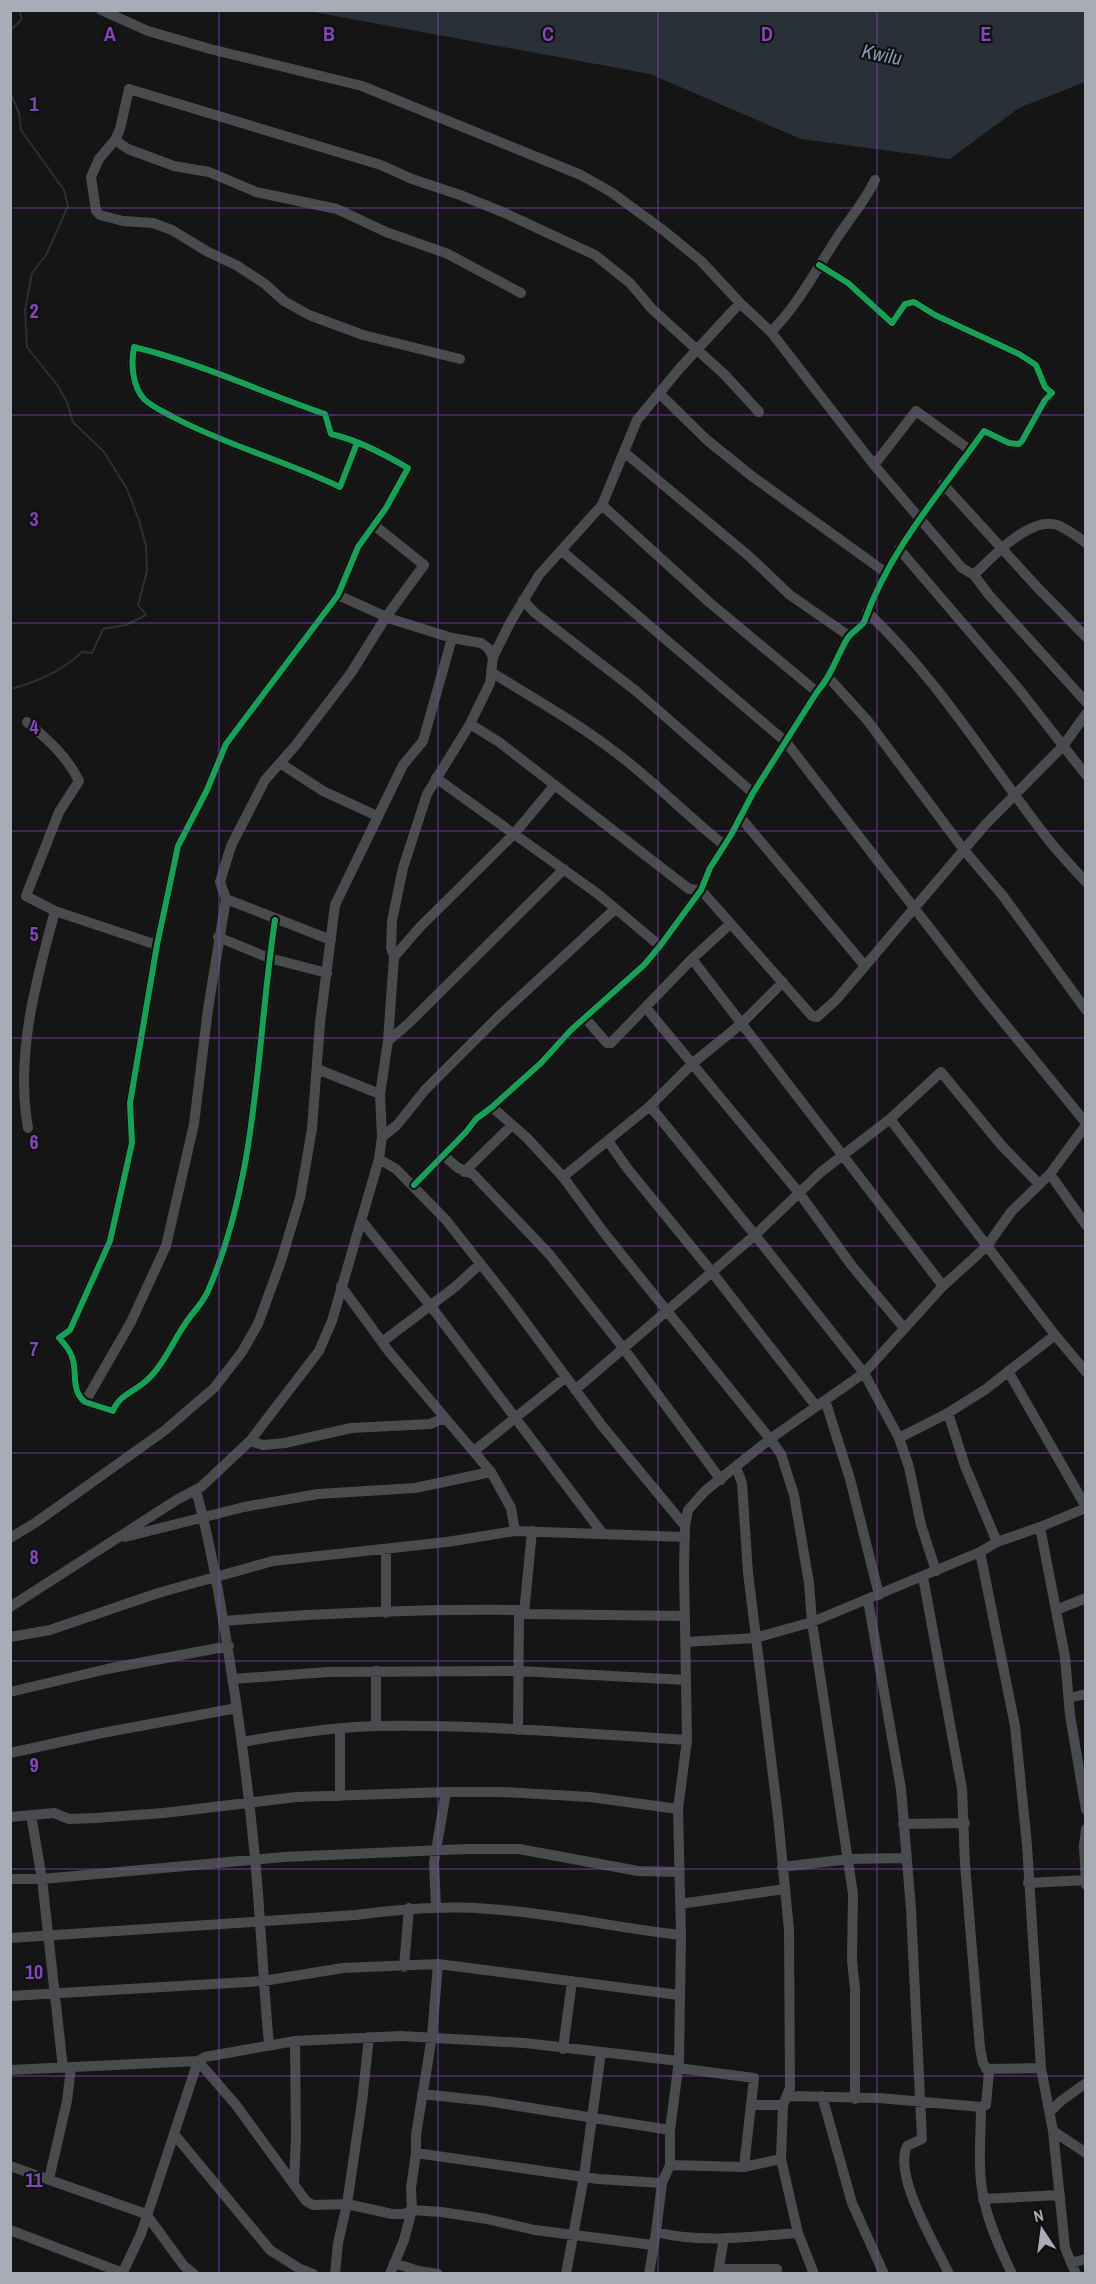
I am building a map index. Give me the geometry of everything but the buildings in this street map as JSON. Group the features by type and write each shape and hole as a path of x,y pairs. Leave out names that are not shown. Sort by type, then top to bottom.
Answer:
{"street":[{"path":"101,10 148,31 210,50 362,86 581,175 611,192 701,261 771,332 874,465 919,518 962,568 974,575 989,595 1086,702"},
{"path":"460,359 363,335 309,315 284,301 265,284 236,265 208,252 172,230 153,223 123,221 100,215 96,211 91,177 99,159 115,140 129,90 381,165 412,179 505,213 595,255 630,284 652,309 698,349 759,412"},
{"path":"115,140 128,149 174,166 208,172 256,192 337,209 386,232 448,254 521,293"},
{"path":"771,332 782,320 867,197 875,180"},
{"path":"414,1185 476,1119 492,1107 644,965 660,946 701,890 710,868 741,818 753,793 817,692 829,678 849,636 859,629 885,572 943,484 984,431 1009,443 1019,444 1044,400 1052,393 1045,387 1036,365 1019,354 935,315 914,302 905,304 892,323 848,283 819,265"},
{"path":"10,1607 178,1499 196,1490 250,1441 319,1351 332,1321 379,1159 382,1137 380,1094 388,1041 394,957 391,948 392,921 402,868 427,794 470,724 490,682 493,657 523,600 539,575 602,505 637,420 740,303"},
{"path":"275,920 269,958 256,1100 243,1176 223,1255 207,1294 185,1323 160,1366 146,1381 126,1394 113,1411 86,1402 81,1399 75,1385 72,1357 59,1338 70,1330 110,1241 132,1143 130,1103 157,945 178,846 207,790 226,744 338,595 358,547 386,508 408,468 387,456 357,443 331,434 325,414 281,399 251,385 156,352 134,347 133,373 139,392 145,400 196,429 308,471 340,487 357,443"},
{"path":"659,393 707,440 753,477 885,572"},
{"path":"874,465 916,411 970,450"},
{"path":"624,452 750,557 790,595 849,636"},
{"path":"943,484 1086,637"},
{"path":"602,505 710,603 817,692"},
{"path":"974,575 1001,548 1031,528 1048,524 1056,525 1086,543"},
{"path":"86,1402 134,1315 166,1246 195,1124 218,937 226,899 220,882 231,846 265,780 351,673 386,617 424,565 374,525"},
{"path":"899,549 1018,688 1086,775"},
{"path":"562,551 786,742 915,907 1084,1131 1050,1174 1011,1212 987,1246 944,1286 864,1373 770,1439 705,1491 688,1510 685,1532 687,1740 678,1809 681,1935 679,2064 670,2130 670,2165 662,2183 657,2232 649,2274"},
{"path":"338,595 386,617 452,638 481,643 488,648 493,657"},
{"path":"523,600 535,613 636,692 753,793"},
{"path":"867,612 904,648 932,682 1041,830 1086,882"},
{"path":"10,1538 36,1523 164,1431 214,1388 242,1352 258,1324 281,1262 300,1198 312,1129 320,1023 335,905 376,816 403,765 423,741 452,638"},
{"path":"491,672 615,751 660,789 690,819 724,845"},
{"path":"829,678 867,720 964,850 1003,896 1086,1010"},
{"path":"470,724 498,742 689,889 701,890 812,1016 817,1017 836,1000 985,825 1063,746 1086,714"},
{"path":"27,722 53,744 79,781 59,812 26,896 55,911 157,945"},
{"path":"280,764 323,791 376,816"},
{"path":"436,777 564,869 660,946"},
{"path":"394,957 420,927 514,834 554,786"},
{"path":"741,818 865,966"},
{"path":"388,1041 409,1023 564,869"},
{"path":"226,899 331,940"},
{"path":"382,1137 397,1125 425,1090 498,1017 615,909"},
{"path":"28,1128 24,1101 26,1047 36,981 55,911"},
{"path":"585,1018 608,1043 611,1043 692,959 730,924"},
{"path":"218,937 269,958 327,973"},
{"path":"692,959 944,1286"},
{"path":"562,1177 650,1106 693,1063 741,1024 783,982"},
{"path":"647,1008 800,1194 852,1266 904,1328"},
{"path":"317,1069 380,1094"},
{"path":"575,1390 755,1235 821,1172 890,1119 941,1072 1002,1146 1039,1184"},
{"path":"650,1106 864,1373 899,1438 909,1467 921,1525 936,1571"},
{"path":"492,1107 527,1138 562,1177 781,1454 794,1495 809,1583 812,1622 849,1859 853,1894 855,2098"},
{"path":"890,1119 1055,1335 1086,1372"},
{"path":"464,1172 511,1126"},
{"path":"608,1141 641,1186 711,1271 816,1406"},
{"path":"443,1155 464,1172 473,1174 550,1255 624,1349 721,1480"},
{"path":"379,1159 396,1169 414,1185 446,1220 603,1428 685,1532"},
{"path":"1050,1174 1086,1226"},
{"path":"361,1220 516,1416 603,1534"},
{"path":"382,1342 455,1287 480,1264"},
{"path":"341,1286 382,1342 491,1472 511,1508 515,1531"},
{"path":"899,1438 948,1413 1055,1335"},
{"path":"685,1642 755,1638 812,1622 923,1577 997,1542 1086,1508 1008,1371"},
{"path":"474,1451 566,1377"},
{"path":"816,1406 826,1403 833,1422 879,1594"},
{"path":"948,1413 965,1466 997,1542"},
{"path":"250,1441 263,1445 285,1443 351,1428 430,1424 445,1418"},
{"path":"736,1467 742,1483 748,1573 778,1816 789,1930 791,2045 781,2159 798,2233 814,2274"},
{"path":"113,1540 203,1517 318,1494 415,1488 491,1472"},
{"path":"196,1490 229,1646 242,1742 260,1921 269,2044"},
{"path":"1040,1527 1065,1657 1086,1810"},
{"path":"518,1730 521,1612 532,1530"},
{"path":"10,1637 50,1630 158,1593 273,1561 386,1550 515,1531 603,1534 685,1532"},
{"path":"386,1550 386,1613"},
{"path":"980,1552 1015,1726 1027,1845 1041,2068 1053,2131 1065,2248 1074,2269 1086,2259"},
{"path":"752,2105 822,2096 879,2098 981,2107 986,2105 989,2079 980,2048 965,1863 962,1789 923,1577"},
{"path":"1056,1610 1086,1598"},
{"path":"868,1600 901,1790 911,1909 922,2139 907,2145 904,2151 904,2169 910,2192 949,2274"},
{"path":"224,1621 285,1616 465,1610 685,1616"},
{"path":"10,1692 118,1666 229,1646"},
{"path":"376,1671 376,1726"},
{"path":"232,1678 376,1671 519,1671 686,1680"},
{"path":"1070,1698 1086,1694"},
{"path":"10,1753 237,1708"},
{"path":"242,1742 340,1728 376,1726 518,1730 687,1740"},
{"path":"340,1728 340,1796"},
{"path":"10,1817 54,1813 69,1819 95,1818 164,1813 296,1797 446,1792 502,1792 590,1797 678,1809"},
{"path":"436,1908 434,1862 446,1792"},
{"path":"31,1815 42,1879 54,1995 67,2068 67,2101 49,2179"},
{"path":"903,1824 964,1823"},
{"path":"1086,1829 1086,1885"},
{"path":"10,1879 42,1879 254,1859 436,1851 519,1850 638,1870 678,1872"},
{"path":"782,1867 849,1859 905,1858"},
{"path":"1028,1883 1085,1880"},
{"path":"680,1904 785,1888"},
{"path":"404,1967 409,1908"},
{"path":"10,1938 356,1915 409,1908 489,1909 681,1935"},
{"path":"10,1996 263,1982 343,1968 438,1964 679,1995"},
{"path":"438,1964 432,2036 416,2135 416,2153 412,2174 412,2210 404,2240 392,2268 438,2274"},
{"path":"563,2049 572,1981"},
{"path":"10,2070 198,2061 205,2057 269,2044 369,2037 432,2036 525,2043 600,2052 754,2078 744,2167"},
{"path":"335,2274 338,2243 347,2204 369,2037"},
{"path":"294,2182 295,2041"},
{"path":"566,2274 584,2176 600,2052"},
{"path":"198,2061 211,2074 306,2201 313,2205 347,2204 392,2214 404,2214 412,2210 487,2219 572,2235 653,2245"},
{"path":"10,2229 123,2273 141,2234 198,2061"},
{"path":"986,2069 1041,2068"},
{"path":"1050,2112 1086,2083"},
{"path":"422,2094 487,2101 670,2130"},
{"path":"822,2096 852,2204 884,2274"},
{"path":"981,2107 983,2199 999,2246 1012,2274"},
{"path":"1053,2131 1086,2153"},
{"path":"174,2134 270,2250 300,2269 313,2274"},
{"path":"416,2153 598,2179 662,2183"},
{"path":"670,2165 744,2167 781,2159"},
{"path":"10,2166 146,2214 184,2266 194,2274"},
{"path":"983,2199 1060,2195"},
{"path":"657,2232 670,2236 724,2238 798,2233"},
{"path":"724,2238 719,2271 777,2269 776,2274"}],"water":[{"name":"Kwilu","path":"308,11 1085,11 1085,82 1019,108 950,159 801,139 650,74"}],"waterway":[{"path":"10,31 22,19 19,10"},
{"path":"10,92 19,113 21,130 64,190 68,206 46,255 32,273 25,310 27,347 58,386 67,402 73,422 104,452 127,489 146,546 147,571 138,605 146,615 126,625 103,629 92,653 82,652 49,675 10,689"}],"cycle path":[{"path":"414,1185 476,1119 541,1063 571,1030 644,965 660,946 701,890 710,868 731,835 753,793 826,679 847,639 864,622 888,570 917,522 984,431 1009,443 1019,444 1045,400 1052,393 1045,387 1036,365 1019,354 935,315 914,302 905,304 892,323 848,283 819,265"},
{"path":"275,920 247,1155 225,1246 208,1291 157,1368 146,1381 119,1401 113,1411 85,1402 76,1388 72,1357 59,1338 70,1330 110,1241 132,1143 130,1103 157,945 178,846 207,790 226,744 338,595 358,547 386,508 408,468 361,444 331,434 325,414 207,369 134,347 133,374 140,394 151,405 195,428 340,487 357,443"}]}
